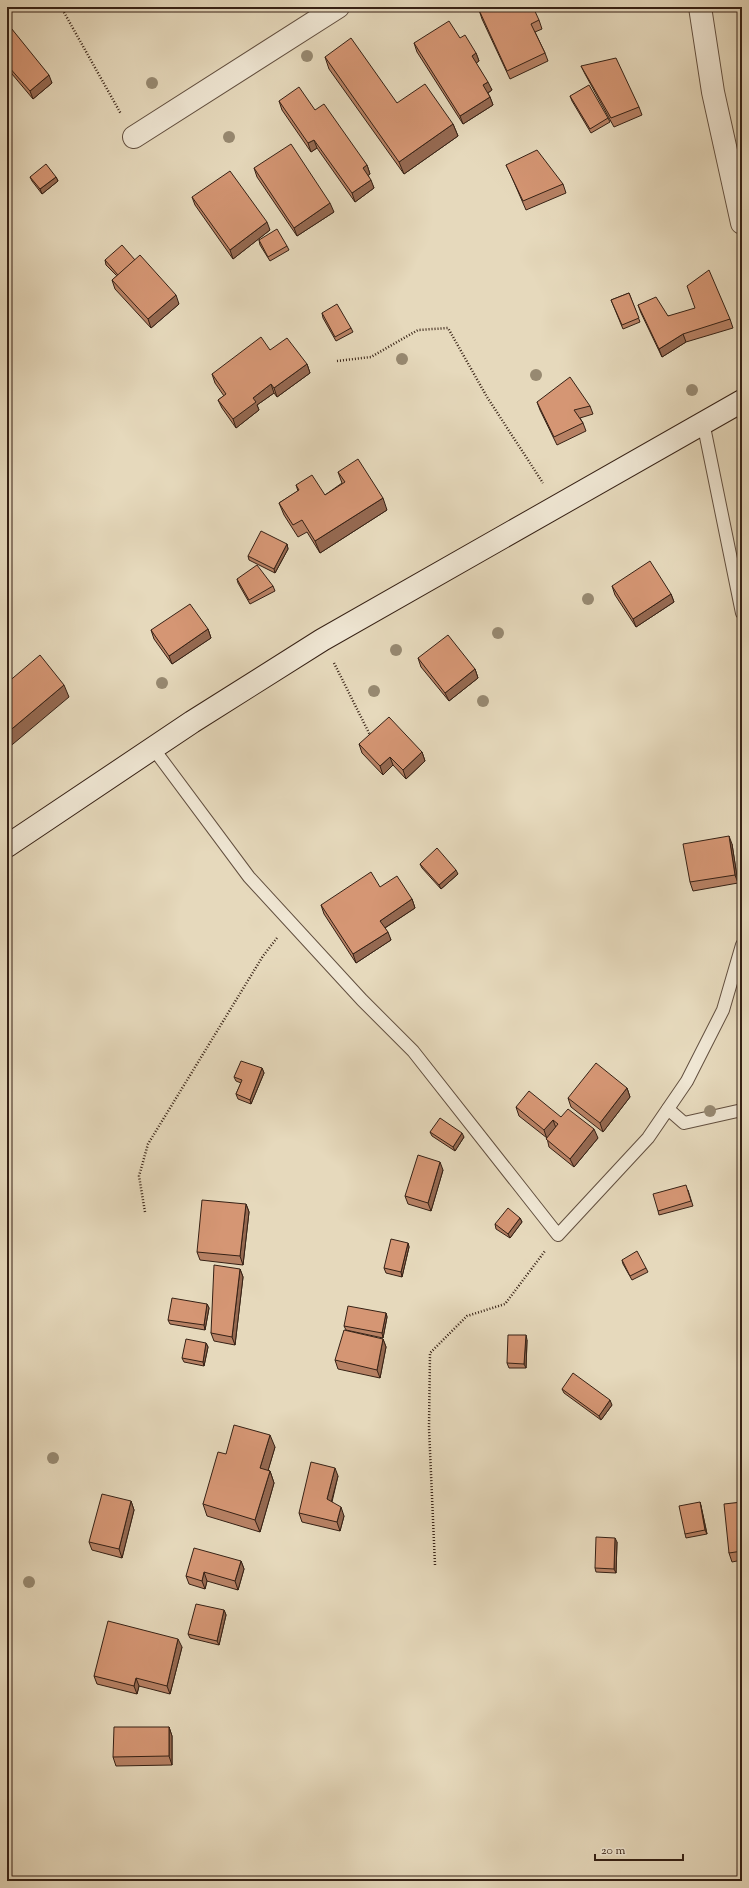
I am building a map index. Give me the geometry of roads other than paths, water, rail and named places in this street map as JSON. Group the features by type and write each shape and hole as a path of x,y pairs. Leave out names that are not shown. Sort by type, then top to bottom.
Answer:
{"main road":[{"path":"134,137 338,7"},
{"path":"700,7 713,92 742,223"},
{"path":"7,846 153,748 322,640 742,401"}],"lane":[{"path":"703,422 742,613"},
{"path":"153,748 249,877 362,1000 414,1051 558,1235 648,1138 687,1081 723,1010 742,944"},
{"path":"668,1109 684,1123 742,1110"}]}
